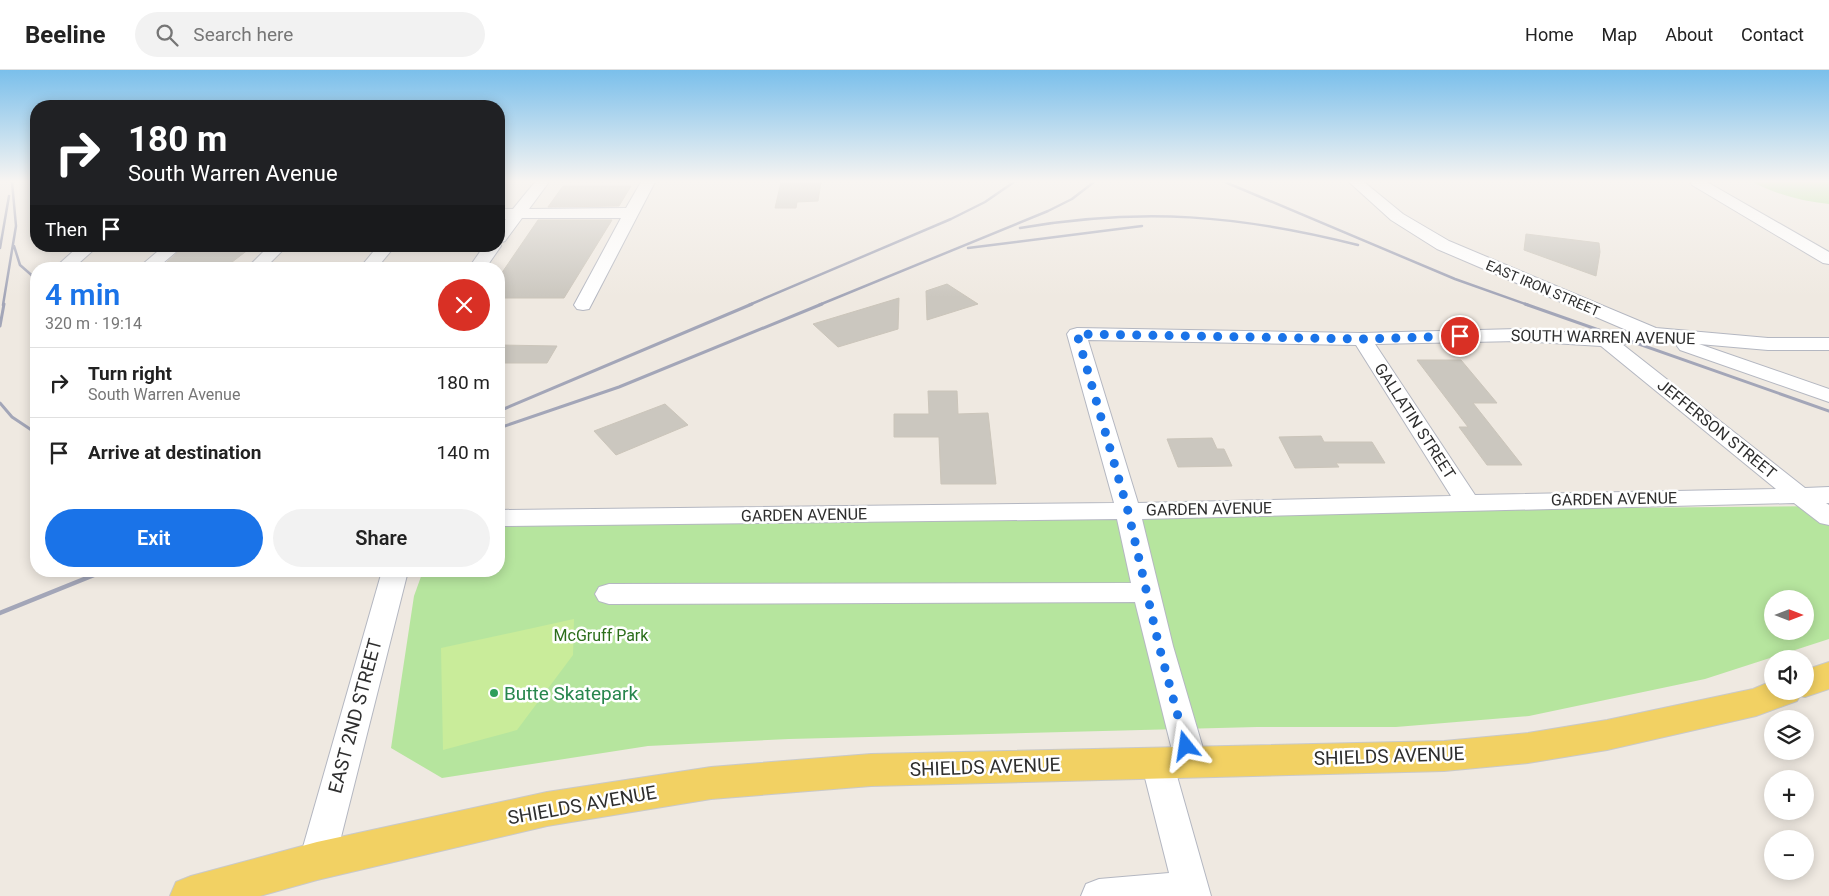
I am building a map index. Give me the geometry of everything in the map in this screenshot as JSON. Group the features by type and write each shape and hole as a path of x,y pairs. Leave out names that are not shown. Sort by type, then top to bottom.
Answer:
{"main road":[{"name":"SHIELDS AVENUE","path":"191,896 317,861 547,810 711,783 871,770 1444,756 1528,748 1607,735 1764,699"}],"street":[{"path":"583,305 627,221"},
{"name":"EAST IRON STREET","path":"1403,221 1444,245 1654,334 1829,396"},
{"path":"1763,221 1829,259"},
{"path":"76,262 85,252"},
{"path":"154,262 168,252"},
{"path":"262,262 272,252"},
{"path":"373,262 382,252"},
{"name":"SOUTH WARREN AVENUE","path":"1128,511 1077,334 1362,339 1518,335 1606,340 1654,334 1768,344 1829,344"},
{"name":"GALLATIN STREET","path":"1362,339 1467,502"},
{"name":"JEFFERSON STREET","path":"1606,340 1829,517"},
{"name":"GARDEN AVENUE","path":"505,518 1128,511 1829,495"},
{"path":"1099,896 1192,892 1174,762 1146,592 1128,511"},
{"name":"EAST 2ND STREET","path":"317,861 393,577"},
{"path":"609,594 1146,592"}],"green space":[{"name":"McGruff Park","path":"1829,506 1829,639 1795,650 1764,650 1764,660 1705,679 1529,716 1396,727 1257,727 789,739 648,746 442,778 391,748 414,596 421,577 505,577 505,518"},
{"name":"Butte Skatepark","path":"574,619 573,655 517,730 443,750 441,648"}],"building":[{"path":"538,221 612,221 564,298 505,298 505,268"},
{"path":"1526,234 1599,243 1600,252 1596,276 1524,250"},
{"path":"178,252 245,252 232,262 167,262"},
{"path":"947,284 978,304 927,320 926,291"},
{"path":"899,298 898,329 838,347 813,324"},
{"path":"505,345 557,346 547,363 505,363"},
{"path":"1417,360 1461,360 1497,403 1473,403 1522,465 1487,465 1459,427 1468,427"},
{"path":"928,391 957,391 958,414 988,413 996,484 941,484 939,437 894,437 894,414 929,414"},
{"path":"665,404 688,425 616,455 594,431"},
{"path":"1321,436 1324,442 1372,442 1385,463 1336,463 1339,467 1295,468 1279,437"},
{"path":"1212,438 1217,449 1224,449 1232,466 1178,467 1167,439"}],"railway":[{"path":"0,248 5,221"},
{"path":"3,305 16,221"},
{"path":"749,305 947,221"},
{"path":"819,305 1025,221"},
{"path":"1020,228 1071,221"},
{"path":"1226,221 1272,227 1358,245"},
{"path":"1316,221 1455,279 1528,305"},
{"path":"968,248 1142,226"},
{"path":"14,246 20,265 30,274"},
{"path":"0,326 4,304"},
{"path":"505,408 752,304"},
{"path":"505,426 619,387 822,304"},
{"path":"1525,304 1829,411"},
{"path":"0,403 12,417 30,429"},
{"path":"0,613 89,577"}],"place":[{"name":"Butte Skatepark","path":"494,693"}],"route":[{"path":"1186,746 1159,646 1128,511 1077,334 1362,339 1460,336"}]}
